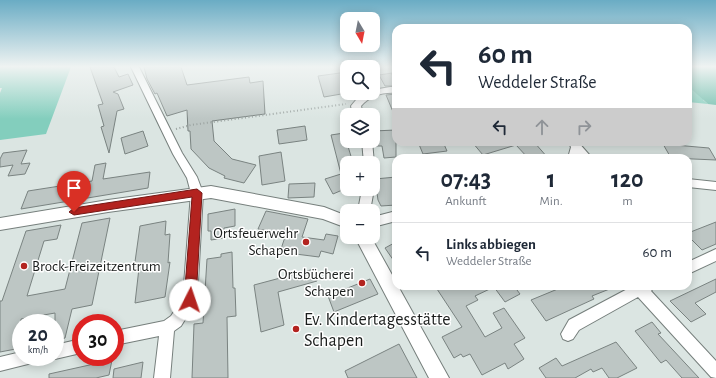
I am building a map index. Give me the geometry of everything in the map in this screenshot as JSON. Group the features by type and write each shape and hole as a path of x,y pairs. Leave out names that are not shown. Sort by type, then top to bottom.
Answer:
{"street":[{"path":"124,336 167,327 176,321 190,300 197,193 192,177 167,132 144,85"},
{"path":"356,108 359,102 371,94 392,89"},
{"path":"576,146 583,154"},
{"path":"692,183 716,186"},
{"path":"0,224 197,193 217,193 324,213 340,219"},
{"path":"380,220 392,217"},
{"path":"367,244 439,378"},
{"path":"692,266 716,255"},
{"path":"568,334 574,324 640,290"},
{"path":"646,290 716,372"},
{"path":"162,378 167,327"},
{"path":"0,364 12,361"}],"path":[{"path":"167,132 191,125 359,102"}],"green space":[{"path":"0,85 64,85 46,134 0,140 0,93 2,88 0,88"},
{"path":"692,85 709,85 703,100 708,104 692,102"},
{"path":"692,85 716,85 716,105 708,104 692,90"}],"building":[{"path":"96,85 133,85 113,92 118,94 124,109 117,111 109,153 101,127 104,126 98,105 103,104"},
{"path":"150,85 263,85 265,114 212,121 214,141 232,159 256,165 244,183 224,178 225,176 209,168 191,149 187,110 167,116 157,93 155,94"},
{"path":"320,85 340,85 340,94 324,97"},
{"path":"384,85 392,85 392,86 385,86"},
{"path":"392,94 392,109 386,95"},
{"path":"305,126 307,140 279,144 277,130"},
{"path":"392,130 392,146 396,146 396,154 392,154 392,157 384,158 382,146 380,146 380,131"},
{"path":"143,131 148,146 125,154 121,138"},
{"path":"340,134 340,148 348,148 351,156 340,156 340,170 331,135"},
{"path":"420,146 445,146 447,151 423,154"},
{"path":"475,146 513,146 486,154 482,154"},
{"path":"517,146 538,146 544,154 524,154"},
{"path":"664,146 709,148 716,160 692,159 692,154 669,154"},
{"path":"27,150 21,164 30,163 25,174 8,176 13,165 0,167 0,159 3,153"},
{"path":"281,152 285,181 262,185 259,156"},
{"path":"106,163 103,179 150,172 148,188 21,209 28,191 92,181 95,165"},
{"path":"340,174 340,191 333,194 325,179"},
{"path":"392,177 392,205 381,206 377,196 380,196 380,179"},
{"path":"315,183 314,197 288,198 289,184"},
{"path":"235,209 235,226 224,228 224,238 211,240 211,231 208,231 208,214"},
{"path":"266,211 308,219 302,237 324,240 326,234 338,236 333,254 321,251 319,257 280,252 286,234 258,229"},
{"path":"110,218 92,305 72,309 64,338 64,314 12,314 12,350 0,352 0,301 2,301 26,231 61,225 57,239 44,241 27,296 65,289 82,223"},
{"path":"166,221 165,235 170,234 168,263 170,262 165,297 135,303 139,268 134,269 140,226"},
{"path":"716,222 716,244 702,250 692,240 692,231"},
{"path":"392,244 392,258 385,248"},
{"path":"232,252 233,288 235,288 236,316 227,317 228,378 192,378 194,324 203,323 207,259 221,257 221,254"},
{"path":"314,269 317,281 278,292 284,325 261,332 254,285"},
{"path":"370,279 378,294 334,312 328,296"},
{"path":"716,279 716,292 695,303 706,314 691,322 670,301"},
{"path":"438,290 488,290 475,296 478,300 466,306 485,337 502,328 493,313 504,308 525,338 514,344 524,359 508,369 505,363 482,375 470,354 463,357 461,354 454,358 442,337 462,327"},
{"path":"496,290 517,290 520,294 505,302"},
{"path":"555,290 607,290 592,296 594,299 546,321 531,300"},
{"path":"652,322 661,333 658,334 699,378 682,378 666,360 661,363 635,331"},
{"path":"616,342 637,368 617,378 609,378 602,368 593,372 591,369 575,378 546,378 539,368 556,358 562,366"},
{"path":"399,344 417,378 348,378 345,371"},
{"path":"143,362 141,378 113,378 114,369"},
{"path":"85,366 111,366 109,375 96,378 49,378 49,374"}],"place":[{"name":"Ortsfeuerwehr Schapen","path":"306,242"},
{"name":"Brock-Freizeitzentrum","path":"24,266"},
{"name":"Ortsbücherei Schapen","path":"362,283"},
{"name":"Ev. Kindertagesstätte Schapen","path":"296,329"}],"route":[{"path":"74,212 197,193 190,300"}]}
